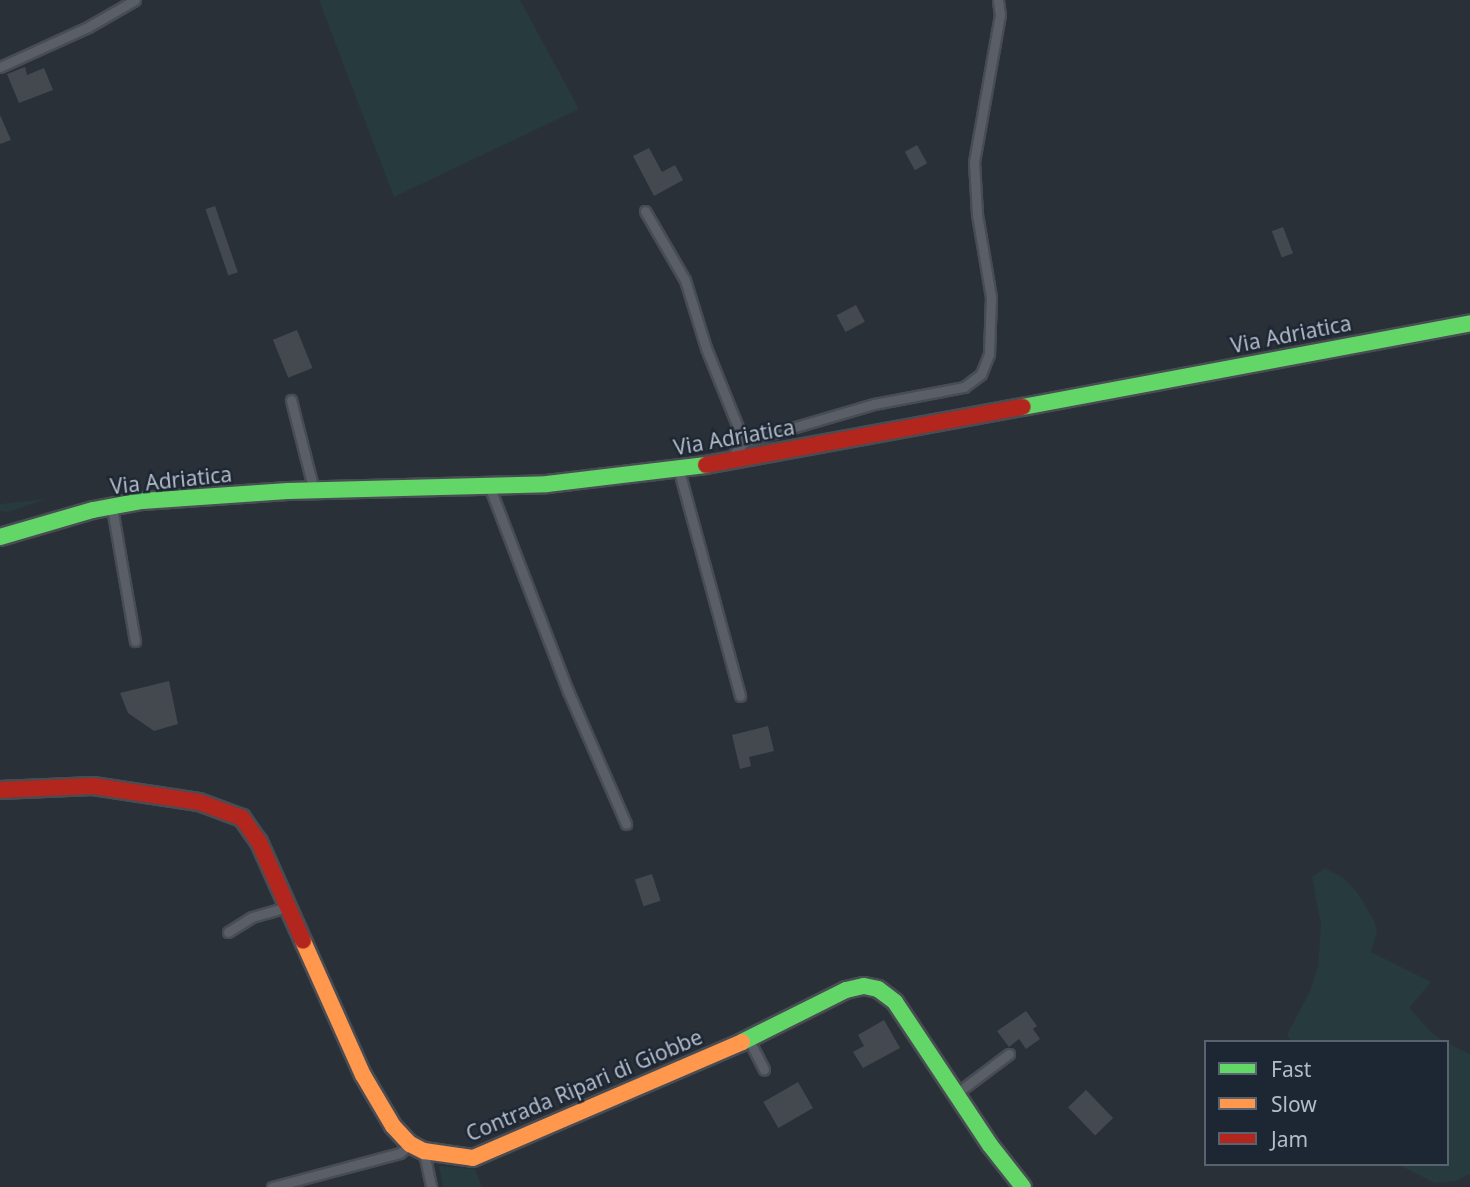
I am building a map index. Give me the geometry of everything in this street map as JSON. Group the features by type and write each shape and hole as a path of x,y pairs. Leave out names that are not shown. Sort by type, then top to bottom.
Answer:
{"main road":[{"name":"Via Adriatica","path":"0,537 112,507 202,495 547,484 728,462 1470,323"},
{"path":"0,522 37,525"},
{"path":"0,790 16,787 93,786 199,803 242,818 258,842 363,1076 393,1126 417,1148"},
{"name":"Contrada Ripari di Giobbe","path":"417,1148 473,1158 748,1039 846,990 864,986 878,989 895,1002 955,1094 1023,1187"}],"lane":[{"path":"0,67 88,27 135,0"},
{"path":"728,462 744,442 874,404 964,387 981,374 989,354 991,297 978,214 974,162 1000,15 998,0"},
{"path":"645,211 685,280 706,348 744,442"},
{"path":"290,400 314,491"},
{"path":"678,469 740,696"},
{"path":"489,486 568,691 626,824"},
{"path":"112,507 135,641"},
{"path":"228,932 252,917 287,906"},
{"path":"748,1039 764,1069"},
{"path":"955,1094 1009,1054"},
{"path":"272,1187 417,1148 431,1187"}],"green space":[{"path":"319,0 520,0 579,109 394,197"},
{"path":"46,499 8,512 0,511 0,504"},
{"path":"1325,868 1343,878 1357,892 1374,920 1377,933 1371,952 1431,982 1409,1008 1442,1040 1291,1040 1287,1035 1310,991 1318,967 1321,925 1312,877"},
{"path":"1449,1044 1470,1054 1470,1174 1456,1181 1435,1183 1401,1166 1449,1166"},
{"path":"439,1166 475,1169 482,1187 443,1187"}],"building":[{"path":"25,67 27,75 44,68 53,90 19,103 7,74"},
{"path":"0,115 11,140 0,144"},
{"path":"917,145 927,163 915,170 905,152"},
{"path":"649,148 662,172 675,165 683,180 654,196 633,156"},
{"path":"215,206 238,272 228,275 206,209"},
{"path":"1283,227 1293,253 1282,257 1272,231"},
{"path":"856,305 865,322 845,332 837,315"},
{"path":"297,330 312,368 288,378 273,340"},
{"path":"169,681 178,724 154,731 128,713 120,693"},
{"path":"768,726 774,751 749,757 751,766 740,769 732,735"},
{"path":"652,874 661,901 644,906 635,880"},
{"path":"1026,1011 1037,1026 1033,1029 1040,1039 1026,1049 1019,1039 1009,1047 997,1031"},
{"path":"884,1020 900,1048 863,1068 853,1052 864,1046 858,1035"},
{"path":"798,1082 813,1108 778,1128 763,1102"},
{"path":"1086,1090 1113,1118 1095,1135 1068,1107"}],"traffic: fast":[{"path":"1023,407 1470,323"},
{"path":"0,537 93,510 142,501 288,491 547,484 706,465"},
{"path":"742,1042 846,990 864,986 878,989 895,1002 990,1145 1023,1187"}],"traffic: slow":[{"path":"303,941 363,1075 393,1126 410,1144 424,1151 473,1158 742,1042"}],"traffic: jam":[{"path":"706,465 1023,407"},
{"path":"0,790 93,786 199,802 242,818 259,842 303,941"}]}
